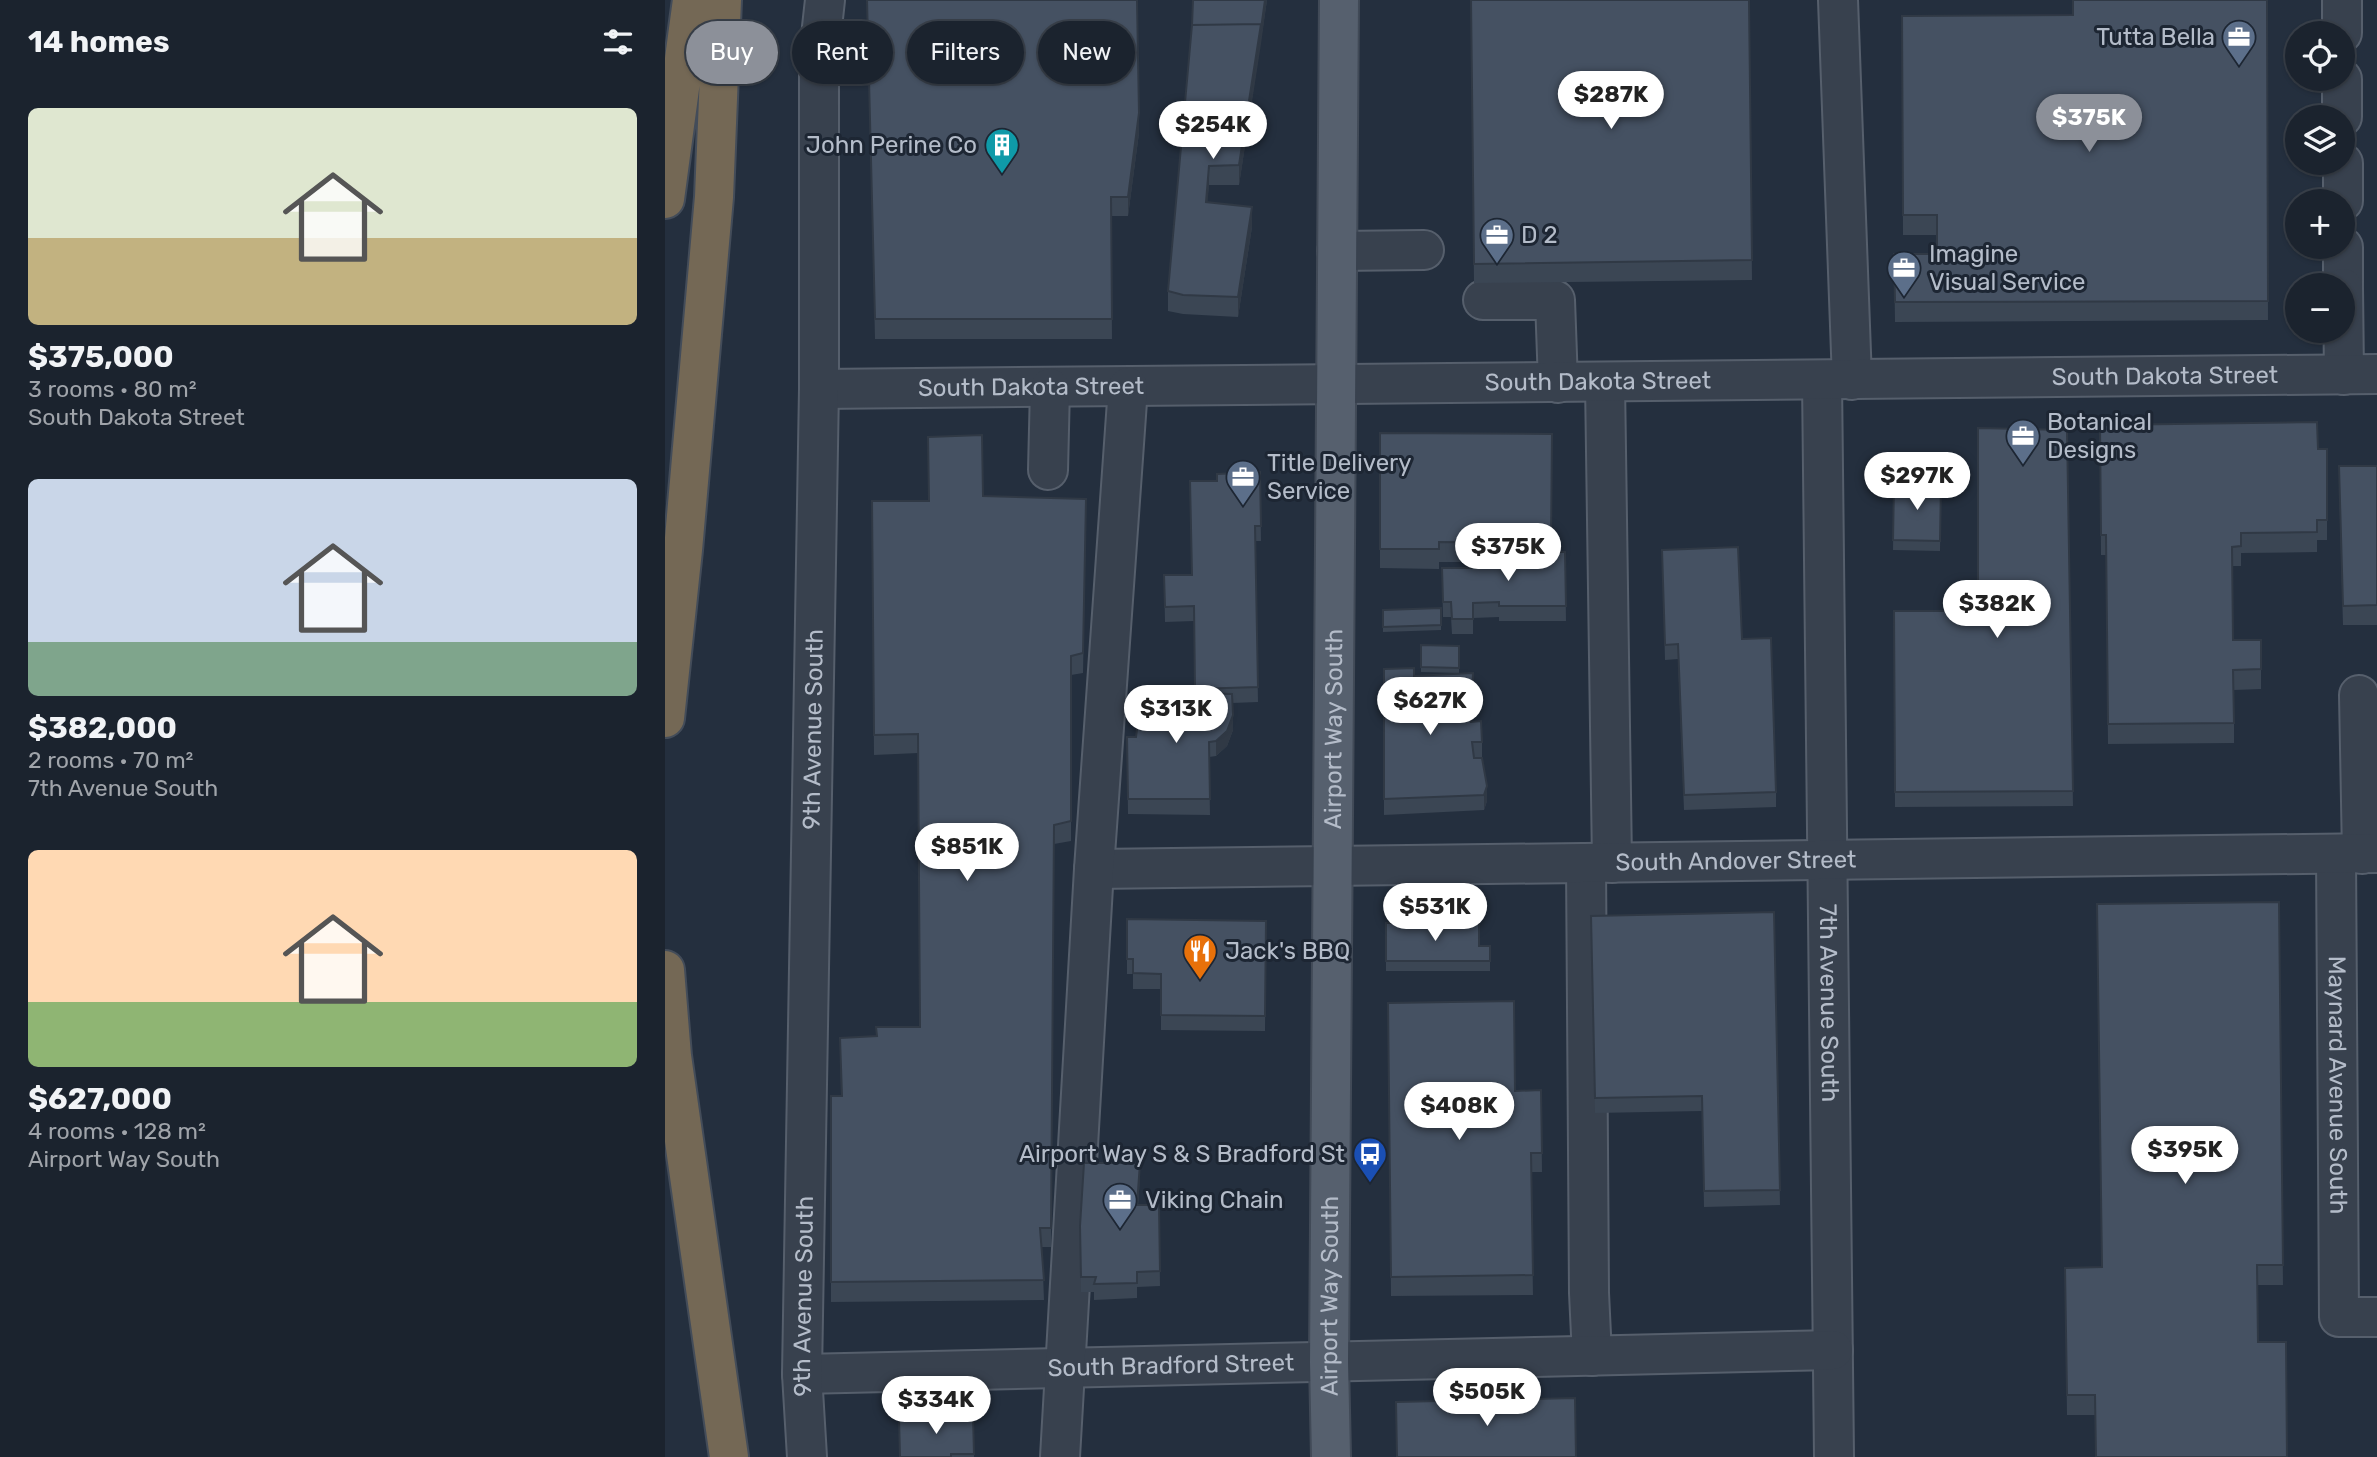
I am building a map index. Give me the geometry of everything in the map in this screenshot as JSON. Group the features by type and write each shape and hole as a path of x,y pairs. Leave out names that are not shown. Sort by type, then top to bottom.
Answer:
{"highway":[{"path":"665,199 692,0"},
{"path":"665,718 715,197 722,0"},
{"path":"665,970 672,1056 729,1457"}],"main road":[{"name":"Airport Way South","path":"1331,1457 1329,1362 1339,0"}],"street":[{"name":"9th Avenue South","path":"807,1457 802,1374 819,389 819,54 825,0"},
{"name":"7th Avenue South","path":"1834,1457 1826,860 1837,380 1838,0"},
{"path":"2342,0 2342,21"},
{"path":"1337,251 1424,250"},
{"path":"1483,300 1555,300 1558,383"},
{"path":"2355,343 2361,374"},
{"name":"South Dakota Street","path":"819,389 2361,374"},
{"path":"1592,1356 1589,1293 1599,863 1605,382"},
{"path":"1060,1457 1094,869 1128,387"},
{"path":"1048,470 1050,388"},
{"name":"Maynard Avenue South","path":"2359,695 2358,854 2339,1317 2377,1317"},
{"name":"South Andover Street","path":"1094,869 1826,860 2159,845 2276,844 2358,854"},
{"name":"South Bradford Street","path":"802,1374 1833,1350"}],"building":[{"name":"John Perine Co","path":"867,0 1137,0 1139,113 1128,197 1111,197 1112,319 875,319 869,84 893,84 893,21 868,21"},
{"path":"1193,0 1265,0 1261,29 1261,24 1192,25"},
{"path":"1471,0 1749,0 1752,260 1474,264"},
{"path":"2073,0 2267,0 2268,301 1895,302 1894,254 1937,254 1937,215 1903,215 1902,16 2073,15"},
{"path":"1261,24 1239,165 1209,166 1206,202 1252,207 1238,297 1183,295 1168,291 1192,25"},
{"path":"2317,422 2318,449 2327,449 2327,520 2317,520 2317,532 2241,533 2241,546 2232,547 2233,640 2261,640 2261,669 2233,670 2234,723 2108,724 2106,535 2101,535 2100,425"},
{"path":"1978,428 2067,430 2073,791 1895,792 1894,611 1978,611"},
{"path":"1380,433 1552,434 1551,543 1439,542 1439,549 1380,549"},
{"path":"982,435 983,496 1086,499 1083,653 1071,656 1071,821 1054,825 1051,1228 1040,1228 1044,1280 831,1282 831,1096 842,1096 840,1038 877,1036 876,1027 920,1027 918,734 874,735 872,501 929,501 928,437"},
{"path":"2339,466 2377,466 2377,605 2343,606"},
{"path":"1260,472 1261,526 1255,526 1258,687 1195,689 1194,606 1165,607 1164,575 1192,575 1190,481 1217,481 1217,474"},
{"path":"1894,483 1941,484 1940,541 1893,540"},
{"path":"1738,547 1742,639 1771,638 1776,792 1684,795 1678,644 1665,645 1662,550"},
{"path":"1495,552 1565,552 1566,606 1499,606 1499,602 1473,603 1473,619 1452,619 1451,602 1443,602 1442,568 1495,568"},
{"path":"1441,608 1441,625 1383,627 1383,610"},
{"path":"1421,645 1459,646 1459,668 1421,667"},
{"path":"1414,668 1414,676 1473,673 1471,722 1481,721 1482,742 1472,742 1474,758 1482,758 1487,786 1484,795 1384,799 1384,669"},
{"path":"1142,692 1232,694 1233,715 1227,731 1216,741 1209,742 1210,799 1128,799 1127,737 1136,737"},
{"path":"2279,902 2283,1265 2257,1265 2258,1342 2286,1342 2287,1457 2096,1457 2095,1395 2067,1395 2065,1268 2102,1267 2097,904"},
{"path":"1774,912 1780,1190 1704,1191 1702,1096 1595,1098 1591,916"},
{"name":"Jack's BBQ","path":"1127,919 1266,921 1265,1016 1161,1015 1161,974 1133,973 1133,959 1127,959"},
{"path":"1386,923 1479,923 1479,946 1490,946 1490,961 1386,961"},
{"path":"1514,1001 1515,1091 1541,1090 1542,1153 1531,1153 1533,1275 1391,1277 1388,1003"},
{"name":"Viking Chain","path":"1084,1163 1140,1163 1137,1205 1159,1205 1160,1271 1137,1272 1137,1283 1094,1284 1096,1277 1081,1277 1080,1226"},
{"path":"1575,1398 1576,1457 1397,1457 1396,1402"},
{"path":"973,1416 974,1454 900,1457 899,1417"}],"place":[{"name":"Tutta Bella","path":"2239,67"},
{"name":"John Perine Co","path":"1002,175"},
{"name":"D 2","path":"1497,265"},
{"name":"Imagine Visual Service","path":"1904,298"},
{"name":"Botanical Designs","path":"2023,466"},
{"name":"Title Delivery Service","path":"1243,507"},
{"name":"Jack's BBQ","path":"1200,981"},
{"name":"Airport Way S & S Bradford St","path":"1370,1184"},
{"name":"Viking Chain","path":"1120,1230"}]}
